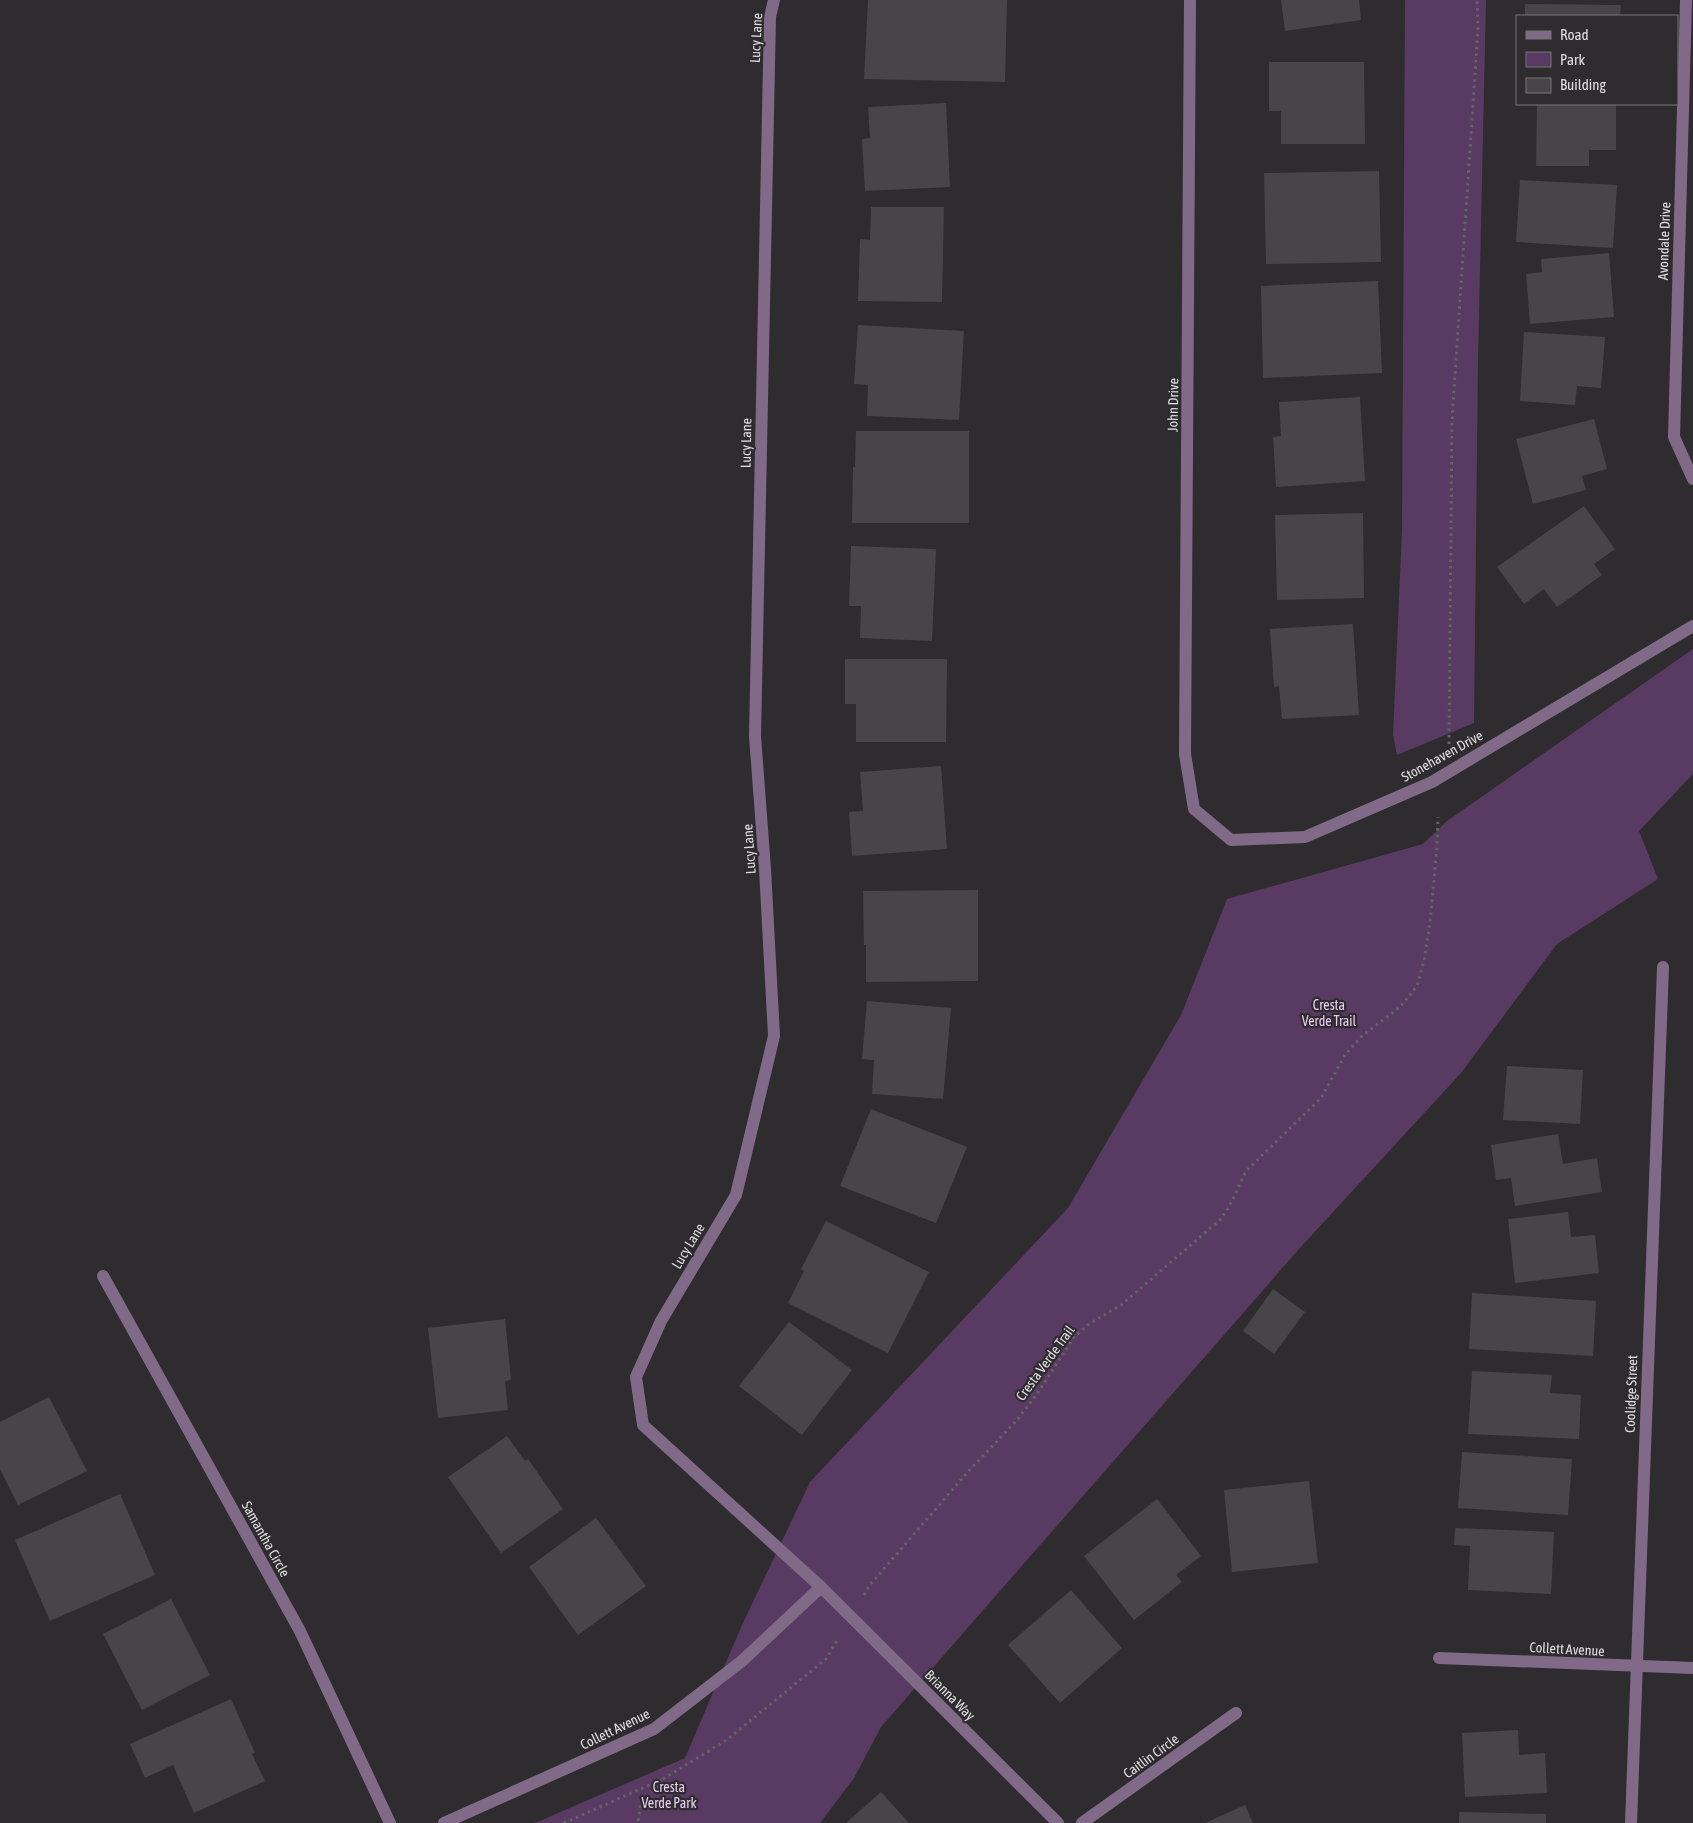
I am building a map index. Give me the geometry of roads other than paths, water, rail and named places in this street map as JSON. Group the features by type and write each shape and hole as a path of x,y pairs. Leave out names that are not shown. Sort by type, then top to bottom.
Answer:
{"street":[{"name":"Lucy Lane","path":"774,0 770,17 755,736 765,870 774,1036 736,1195 661,1321 636,1377 643,1424 821,1587"},
{"name":"John Drive","path":"1190,0 1185,754 1194,809"},
{"name":"Avondale Drive","path":"1686,0 1674,437 1693,479"},
{"name":"Stonehaven Drive","path":"1194,809 1231,840 1305,837 1432,782 1693,626"},
{"name":"Coolidge Street","path":"1631,1823 1663,967"},
{"name":"Samantha Circle","path":"103,1276 300,1631 390,1823"},
{"name":"Collett Avenue","path":"444,1823 654,1729 742,1662 821,1587"},
{"name":"Brianna Way","path":"821,1587 1058,1823"},
{"name":"Collett Avenue","path":"1439,1658 1693,1668"},
{"name":"Caitlin Circle","path":"1082,1823 1236,1713"}],"park label":[{"name":"Cresta Verde Trail","path":"1329,1014"},
{"name":"Cresta Verde Park","path":"669,1795"}]}
